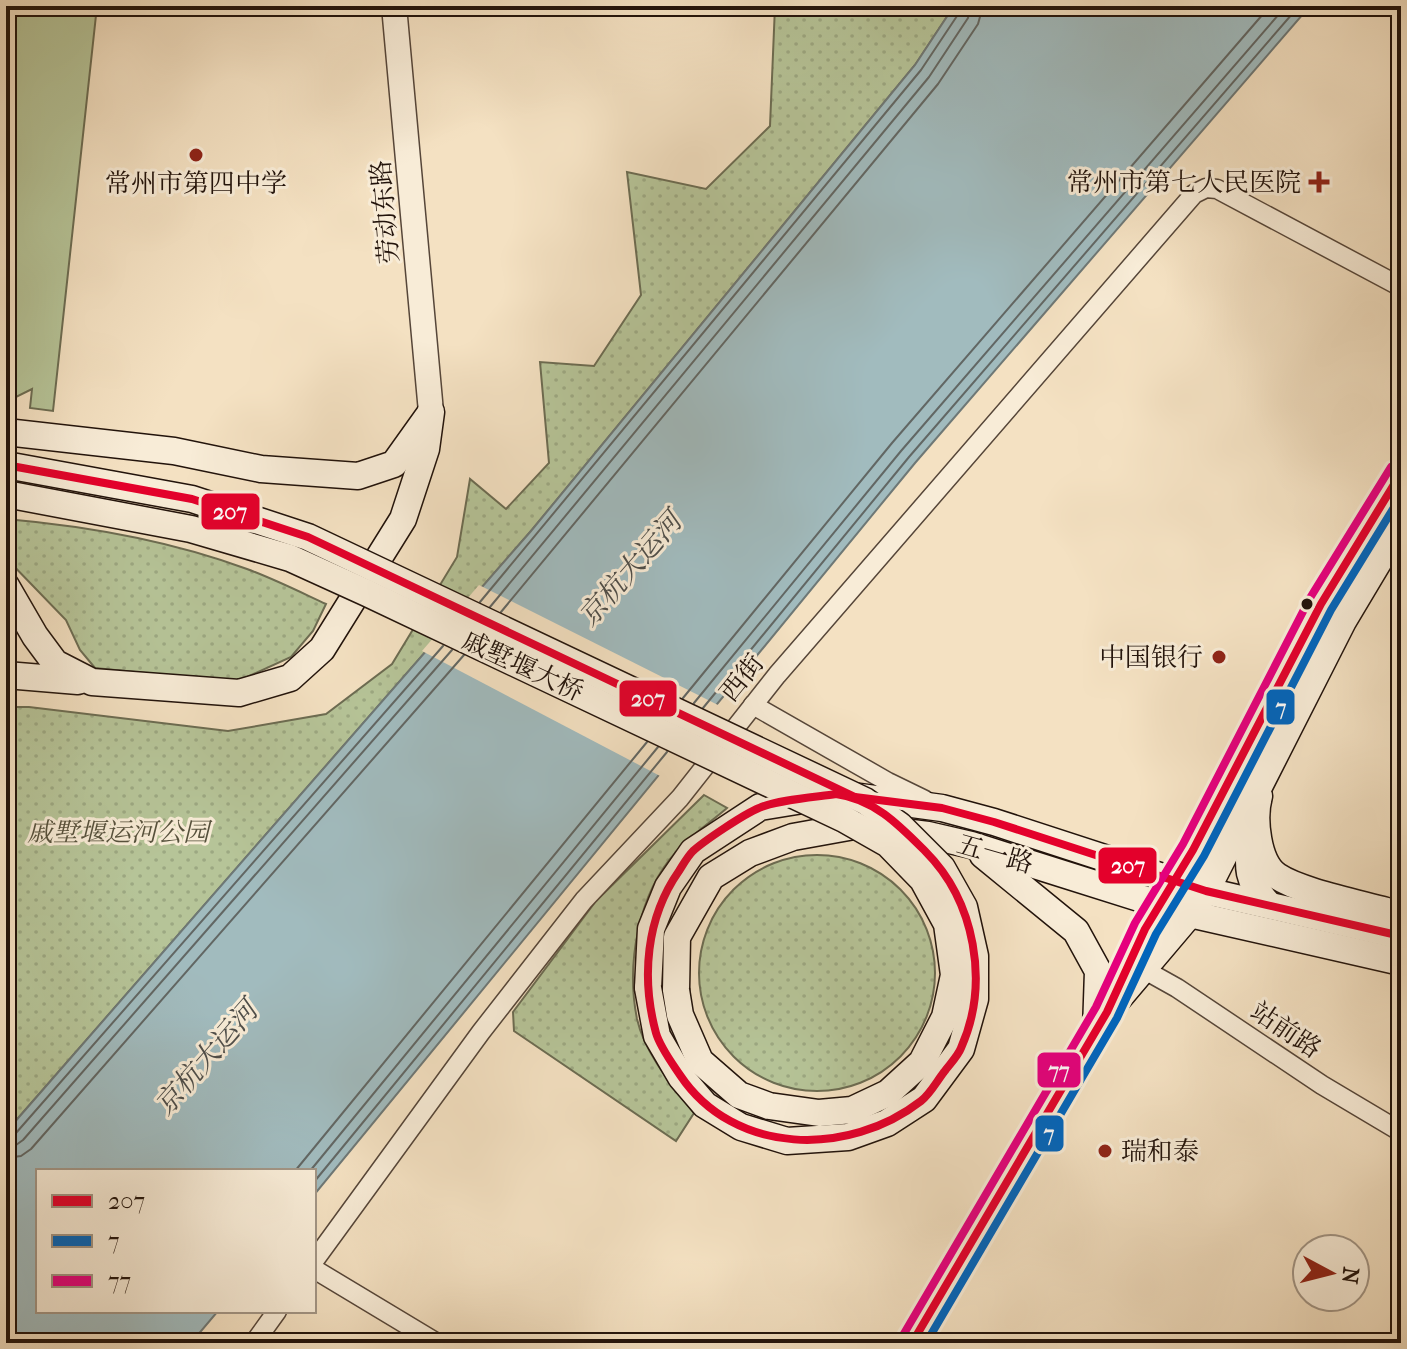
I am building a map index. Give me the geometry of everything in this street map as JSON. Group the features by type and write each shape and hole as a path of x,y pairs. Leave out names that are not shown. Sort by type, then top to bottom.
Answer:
{"main road":[{"path":"6,432 174,451 261,469 358,476 394,464 431,412"},
{"path":"6,675 239,693 290,678 322,649 403,519 426,449 431,412"},
{"name":"戚墅堰大桥","path":"6,465 192,499 308,537 865,801 899,825 942,868 964,907 975,956 975,999 961,1049 924,1099 887,1123 848,1137 787,1141 741,1127 705,1105 681,1077 657,1036 648,988"},
{"path":"1102,1022 1158,903 1193,850 1321,604 1401,473"},
{"name":"戚墅堰大桥","path":"6,494 191,529 290,558 367,593 831,812 888,844 923,880 947,924 954,975 945,1017 922,1062 888,1093 852,1110 819,1113 769,1106 739,1095 700,1061 680,1015 676,990"},
{"path":"912,1343 1102,1022 1206,891 1343,621 1401,524"},
{"path":"6,586 55,663 92,682"},
{"path":"1263,779 1255,812 1248,873 1256,892 1269,905"},
{"name":"五一路","path":"648,988 651,929 668,887 693,851 760,807 836,794 942,808 1206,891 1401,936"},
{"path":"1255,812 1259,847 1274,875 1293,885 1401,915"},
{"name":"五一路","path":"676,990 677,937 711,877 750,853 793,837 854,826 928,835 971,845 1190,914 1401,962"},
{"path":"971,845 1076,931 1098,971 1102,1022"}],"street":[{"name":"劳动东路","path":"394,6 431,412"},
{"name":"西街","path":"316,1258 481,1032 584,900 680,798 753,705 1194,194 1206,188 1217,189 1401,287"},
{"path":"753,705 888,782 942,808"},
{"name":"站前路","path":"1143,969 1177,988 1322,1085 1401,1132"},
{"path":"316,1270 437,1343"},
{"path":"254,1343 276,1313"}],"green space":[{"path":"6,6 97,6 53,411 30,408 32,389 6,402"},
{"name":"戚墅堰运河公园","path":"775,6 954,6 915,65 531,531 6,1132 6,707 29,707 228,731 326,714 392,664 457,557 470,479 506,509 549,463 540,362 594,366 641,295 627,172 706,189 770,126"},
{"path":"6,519 97,531 189,550 257,573 326,604 313,631 291,657 236,682 95,668 80,650 66,620 6,558"},
{"path":"704,795 727,808 682,846 663,869 644,909 634,953 634,998 641,1032 660,1069 694,1113 676,1141 514,1031 513,1012 596,901"},
{"path":"817,855 862,864 900,890 926,928 935,973 926,1018 900,1056 862,1082 817,1091 772,1082 734,1056 708,1018 699,973 708,928 734,890 772,864"}],"water":[{"name":"京杭大运河","path":"954,6 1310,6 915,463 316,1193 316,1169 36,1169 36,1313 216,1313 191,1343 6,1343 6,1132 531,531 915,65"}],"pier":[{"path":"479,585 720,706 662,777 422,651"}],"transit line":[{"name":"207","path":"6,465 192,499 308,537 855,797"},
{"name":"77","path":"902,1337 1096,1007 1135,923 1183,844 1310,598 1391,467"},
{"name":"207","path":"912,1343 1107,1012 1145,929 1193,850 1321,604 1401,473"},
{"name":"7","path":"926,1343 1117,1018 1156,934 1204,856 1331,610 1401,496"},
{"name":"207","path":"836,794 862,801 895,823 925,851 956,894 973,944 976,970 970,1023 960,1051 930,1091 921,1101 892,1119 861,1132 827,1139 794,1139 761,1134 730,1121 703,1102 663,1049 656,1033 649,991 653,928 668,889 687,858 698,847 766,805 836,794"},
{"name":"207","path":"855,797 942,808 1206,891 1401,936"}],"place":[{"name":"常州市第四中学","path":"196,155"},
{"name":"常州市第七人民医院","path":"1319,182"},
{"name":"中国银行","path":"1219,657"},
{"name":"瑞和泰","path":"1105,1151"}]}
